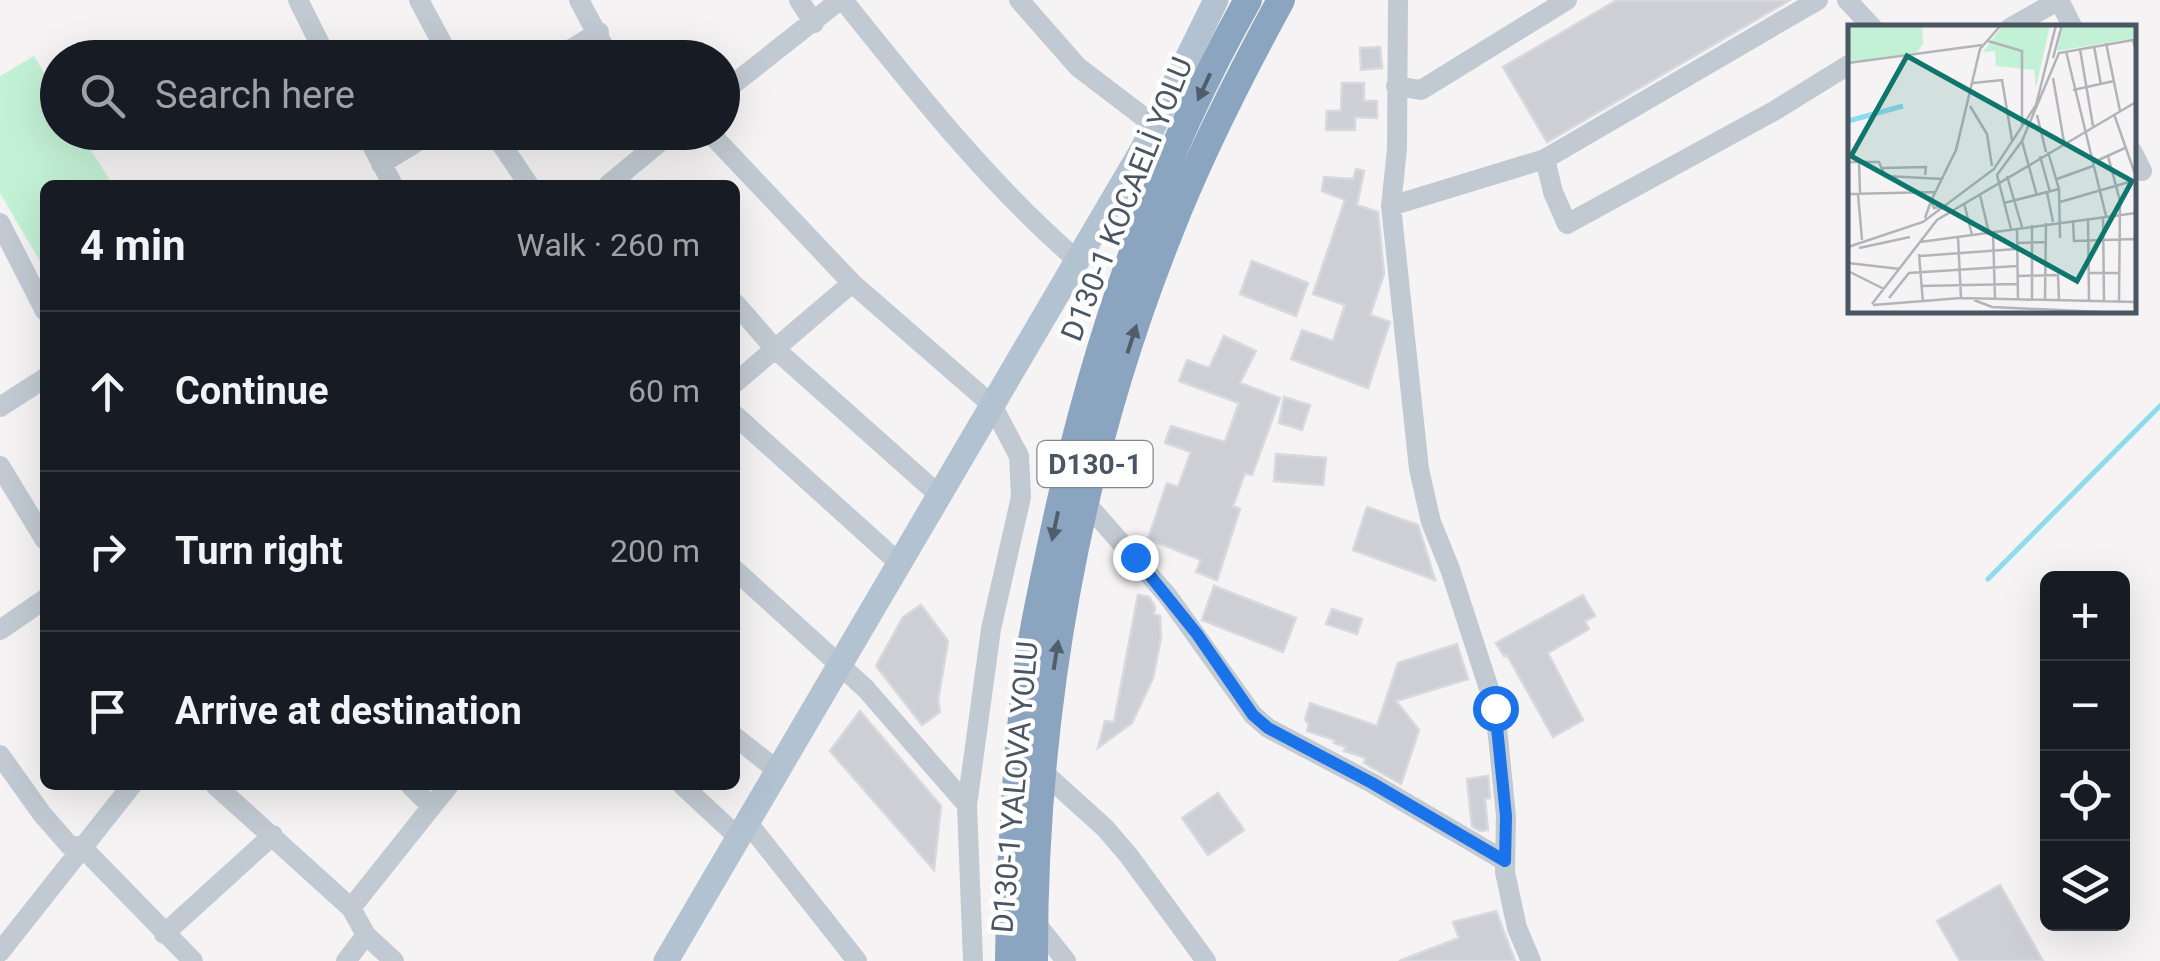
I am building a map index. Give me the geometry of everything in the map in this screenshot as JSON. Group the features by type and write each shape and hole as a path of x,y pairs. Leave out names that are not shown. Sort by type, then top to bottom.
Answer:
{"highway":[{"name":"D130-1 KOCAELİ YOLU","path":"1008,961 1012,834 1026,686 1064,484 1091,380 1134,251 1200,96 1248,0"},
{"name":"D130-1 YALOVA YOLU","path":"1034,961 1044,772 1056,652 1105,427 1153,274 1206,149 1279,6"}],"main road":[{"path":"666,961 1077,260 1154,125 1216,0"}],"street":[{"path":"298,0 318,40"},
{"path":"419,0 440,40"},
{"path":"579,0 602,40"},
{"path":"799,0 814,23"},
{"path":"740,80 842,0 945,127 1032,222 1077,260"},
{"path":"1019,0 1078,67 1154,125"},
{"path":"1398,0 1397,149 1391,206 1419,469 1430,522 1450,569 1495,708 1506,816 1505,861 1517,928 1532,961"},
{"path":"1396,86 1421,90 1567,0"},
{"path":"1391,206 1546,160 1818,0"},
{"path":"1847,0 1870,25"},
{"path":"2015,25 2059,0 2072,25"},
{"path":"586,40 599,32"},
{"path":"1546,160 1553,192 1567,224 1774,111 1848,65"},
{"path":"374,150 390,180"},
{"path":"381,164 404,150"},
{"path":"505,150 525,180"},
{"path":"621,180 640,150"},
{"path":"726,150 852,283 992,405 1020,456 1022,497 991,629 967,805 973,961"},
{"path":"2135,157 2142,171"},
{"path":"0,223 40,301"},
{"path":"740,379 852,283"},
{"path":"740,309 775,349 939,496"},
{"path":"0,407 40,381"},
{"path":"740,420 899,563"},
{"path":"0,466 40,532"},
{"path":"1086,503 1167,595 1253,715 1268,728 1505,861"},
{"path":"740,575 866,689 967,805"},
{"path":"0,630 40,602"},
{"path":"740,741 778,770"},
{"path":"0,755 70,846 81,846 193,961"},
{"path":"1044,772 1105,828 1129,856 1206,961"},
{"path":"0,952 128,790"},
{"path":"221,790 350,908 366,935 394,961"},
{"path":"415,790 430,805"},
{"path":"350,908 444,790"},
{"path":"689,790 744,830 858,961"},
{"path":"164,934 273,835"},
{"path":"1035,922 1066,961"},
{"path":"346,961 366,935"}],"green space":[{"path":"34,56 40,66 40,150 91,150 110,180 40,180 40,261 0,193 0,76"}],"building":[{"path":"1617,0 1790,0 1547,142 1503,67"},
{"path":"1380,47 1382,68 1361,70 1360,48"},
{"path":"1342,83 1364,83 1364,101 1377,101 1377,118 1355,117 1355,130 1326,130 1327,111 1341,111"},
{"path":"1356,169 1364,171 1357,205 1378,212 1384,274 1370,315 1390,322 1368,388 1291,359 1302,330 1333,341 1345,305 1313,294 1345,200 1322,191 1324,177 1353,179"},
{"path":"1252,261 1308,283 1296,316 1240,294"},
{"path":"1224,336 1256,351 1240,383 1280,398 1252,475 1245,473 1233,506 1240,509 1217,580 1196,572 1201,560 1148,539 1167,483 1178,487 1191,452 1165,443 1171,426 1225,442 1239,403 1179,381 1187,360 1209,368"},
{"path":"1284,397 1310,405 1302,430 1279,423"},
{"path":"1276,454 1326,458 1323,485 1274,481"},
{"path":"1367,507 1418,525 1435,580 1353,550"},
{"path":"1214,586 1296,618 1283,652 1202,620"},
{"path":"1138,595 1149,597 1154,614 1160,616 1161,638 1153,678 1132,723 1098,748 1105,721 1114,722"},
{"path":"1583,595 1595,616 1585,621 1589,629 1548,653 1583,720 1553,737 1507,655 1496,643"},
{"path":"921,605 948,641 938,700 940,712 922,725 876,666 903,617"},
{"path":"1332,609 1362,619 1357,634 1326,624"},
{"path":"1457,644 1468,679 1396,701 1419,730 1401,784 1364,763 1366,758 1344,751 1346,747 1334,743 1335,740 1307,731 1305,719 1310,703 1377,726 1398,663"},
{"path":"860,711 941,806 934,870 830,751"},
{"path":"1488,776 1488,830 1480,831 1472,826 1467,779"},
{"path":"1218,793 1244,830 1208,855 1182,818"},
{"path":"2000,885 2043,961 1960,961 1937,921"},
{"path":"1496,911 1515,961 1399,961 1459,938 1453,922"}],"waterway":[{"path":"1988,579 2160,406"}],"route":[{"path":"1135,557 1197,634 1253,715 1268,728 1505,861 1506,816 1495,708"}]}
